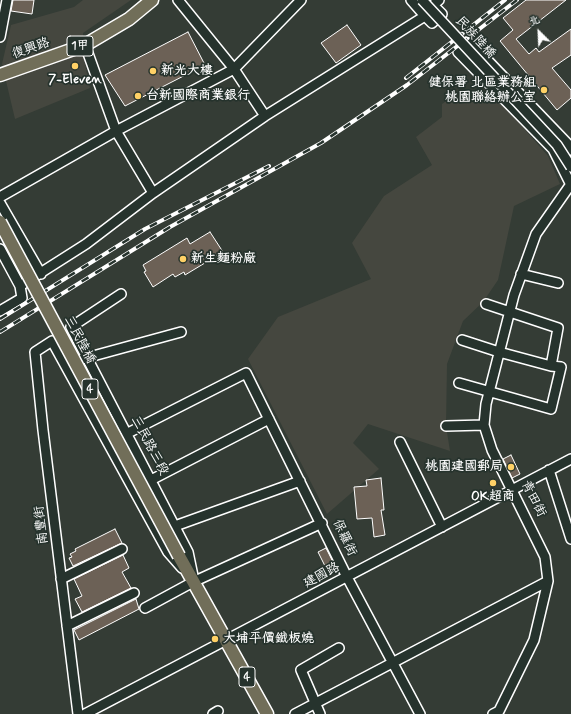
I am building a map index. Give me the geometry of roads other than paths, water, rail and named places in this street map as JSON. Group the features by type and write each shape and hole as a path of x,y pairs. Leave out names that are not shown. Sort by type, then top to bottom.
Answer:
{"main road":[{"name":"復興路","path":"0,75 85,45 129,18 152,0"},
{"name":"三民陸橋","path":"0,222 179,556"},
{"name":"三民路三段","path":"179,556 267,714"}],"street":[{"path":"0,37 7,0"},
{"path":"178,0 234,69 265,116"},
{"path":"0,197 116,131 234,69 301,0"},
{"path":"411,0 432,23 442,14 433,2"},
{"name":"民族陸橋","path":"422,0 557,145 571,166"},
{"path":"20,286 86,244 153,193 265,116 425,16"},
{"path":"571,150 545,120 469,41 458,52 553,149 571,184"},
{"path":"85,45 116,131 153,193"},
{"path":"531,126 545,120"},
{"name":"青田街","path":"493,714 499,711 534,640 548,581 545,557 492,450 484,425 486,404 510,311 521,274 536,234 571,184"},
{"path":"0,202 41,274"},
{"path":"0,310 22,298 20,286 1,252"},
{"path":"521,274 558,283"},
{"name":"三民路三段","path":"121,294 71,327 188,552 193,582"},
{"path":"486,304 558,328 551,366"},
{"path":"65,365 86,357 181,332"},
{"path":"459,383 551,409 561,367 551,366 499,352 462,340"},
{"name":"三民路三段","path":"52,341 168,552 193,582"},
{"name":"南豐街","path":"52,341 35,352 78,714"},
{"name":"保羅街","path":"126,434 246,373 322,523 347,577 420,714"},
{"path":"151,480 269,419"},
{"path":"446,426 484,425"},
{"path":"400,442 442,527"},
{"name":"建國路","path":"85,714 227,641 571,459"},
{"path":"549,470 571,539"},
{"path":"175,526 300,481"},
{"path":"144,608 193,582 322,523"},
{"path":"61,579 122,549"},
{"path":"295,714 548,581"},
{"path":"67,626 134,593"},
{"path":"320,714 301,670 339,648"}],"railway":[{"path":"406,78 505,0"},
{"path":"0,332 170,227 321,143 407,85 517,0"},
{"path":"0,319 145,229 269,166"}],"place":[{"name":"7-Eleven","path":"75,66"},
{"name":"新光大樓","path":"153,71"},
{"name":"健保署 北區業務組 桃園聯絡辦公室","path":"544,90"},
{"name":"台新國際商業銀行","path":"138,96"},
{"name":"新生麵粉廠","path":"183,259"},
{"name":"桃園建國郵局","path":"511,467"},
{"name":"OK超商","path":"493,483"},
{"name":"大埔平價鐵板燒","path":"215,639"}]}
